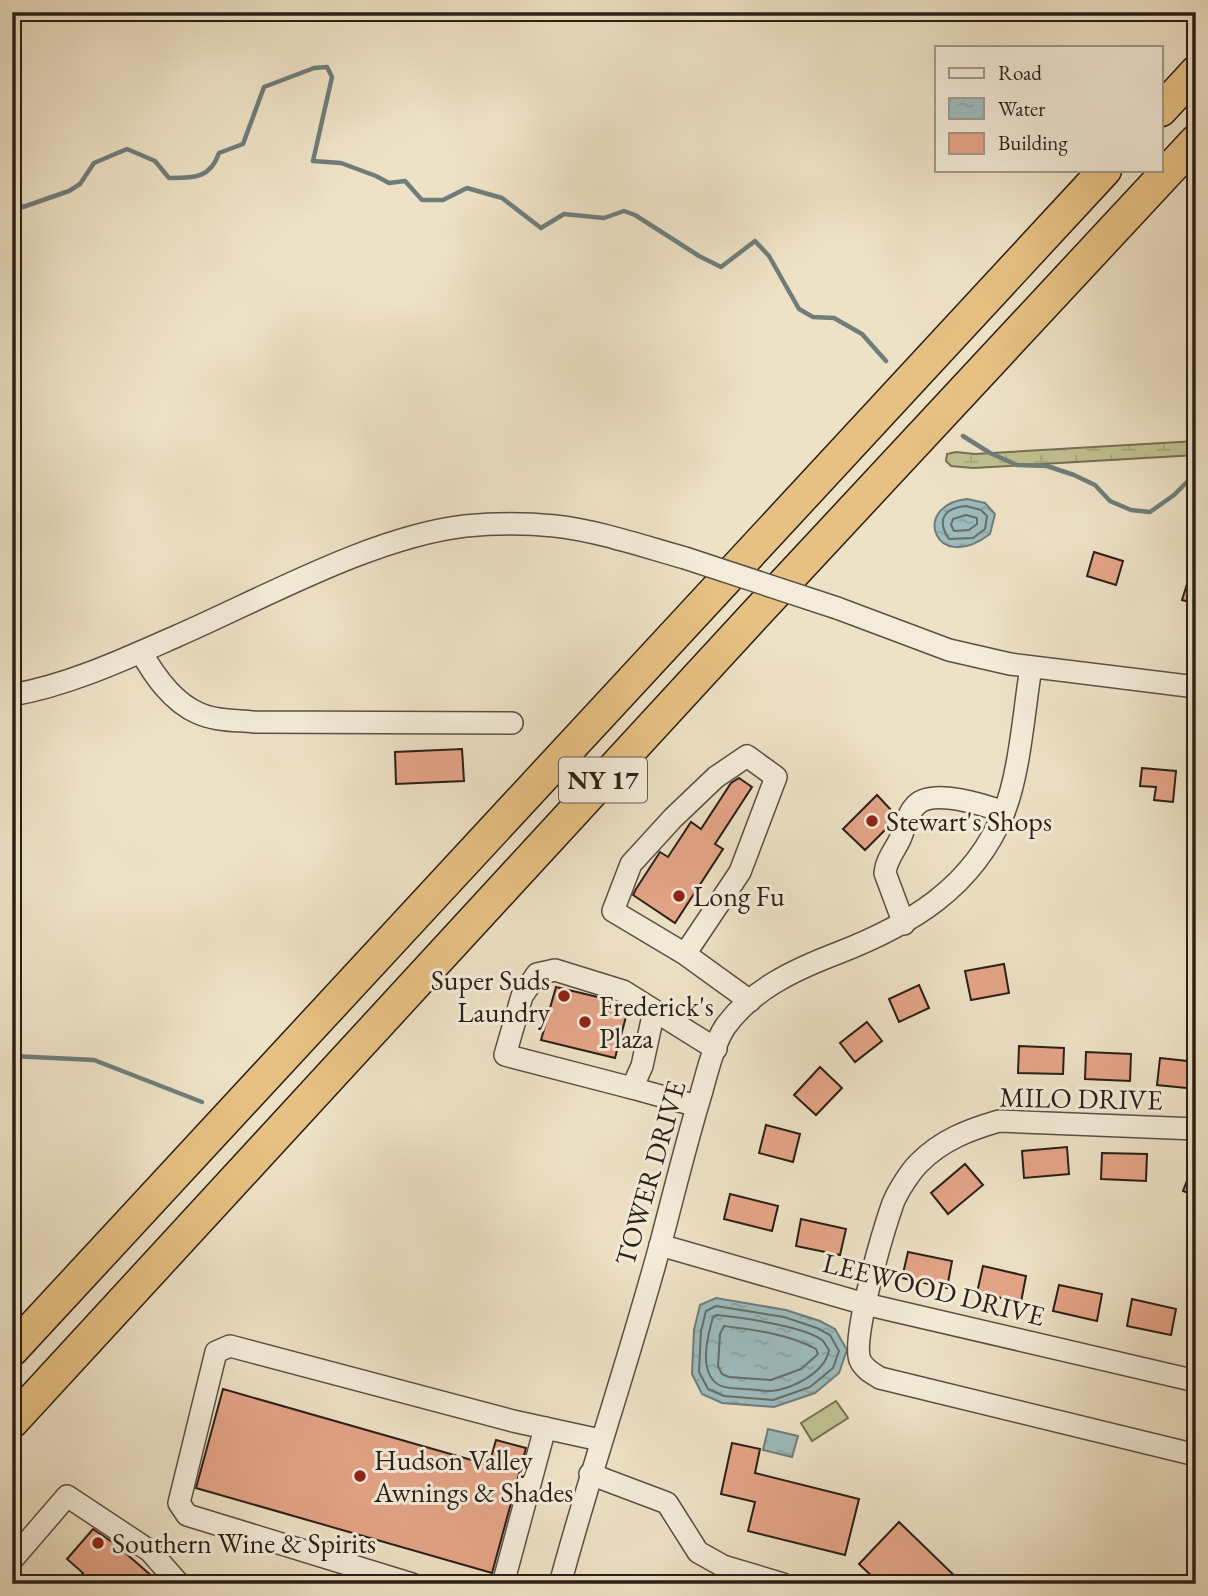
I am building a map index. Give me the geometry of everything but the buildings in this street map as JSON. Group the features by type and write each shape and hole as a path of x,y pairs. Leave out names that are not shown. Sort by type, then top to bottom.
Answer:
{"highway":[{"path":"1162,109 1196,72"},
{"name":"NY 17","path":"12,1422 752,618 1196,141"},
{"name":"NY 17","path":"12,1350 1103,172"}],"street":[{"path":"12,695 68,679 141,652 351,559 429,533 463,526 525,524 594,533 685,558 837,608 949,650 1031,667 1196,687"},
{"path":"141,652 156,677 183,704 197,713 214,718 279,722 512,723"},
{"name":"TOWER DRIVE","path":"560,1584 600,1440 660,1245 697,1106 724,1029 750,1000 777,980 904,923 933,905 970,868 1004,812 1013,782 1031,667"},
{"path":"685,954 740,872 776,777 747,756 716,777 673,818 631,864 613,911 685,954 750,1000"},
{"path":"904,923 884,873 914,807 923,799 944,798 981,804 1004,812"},
{"path":"697,1106 505,1055 522,996 537,974 555,970 624,991 716,1049"},
{"path":"632,1088 642,1066 654,1011"},
{"name":"MILO DRIVE","path":"1196,1129 999,1121 970,1129 953,1138 917,1165 894,1201 865,1304 857,1344 860,1359 867,1370 880,1378 1196,1455"},
{"name":"LEEWOOD DRIVE","path":"660,1245 865,1304 1196,1381"},
{"path":"412,1584 187,1515 179,1503 216,1352 230,1346 600,1440"},
{"path":"503,1584 545,1428"},
{"path":"590,1474 667,1503 698,1552 723,1566 783,1584"},
{"path":"12,1560 67,1496 150,1551 179,1584"}],"green space":[{"path":"1196,441 1196,455 973,468 951,466 946,461 947,454 956,452 975,454"},
{"path":"836,1401 848,1418 812,1441 801,1423"}],"water":[{"path":"967,499 985,503 995,514 990,534 971,545 955,547 944,543 937,534 935,524 939,513 949,504"},
{"path":"716,1298 786,1310 835,1329 847,1350 839,1373 815,1393 774,1407 722,1403 702,1394 692,1374 694,1330 700,1305"},
{"path":"768,1429 798,1436 792,1457 763,1450"}],"waterway":[{"path":"12,198 23,207 69,191 80,184 94,163 127,149 155,161 169,178 200,175 211,168 219,153 243,144 264,87 314,68 327,67 332,77 313,161 341,163 389,183 405,181 422,200 443,200 467,188 502,198 541,228 564,214 604,218 624,211 721,267 755,241 769,256 799,309 813,317 834,318 862,334 886,361"},
{"path":"963,436 990,453 1017,465 1047,466 1074,475 1095,485 1110,501 1131,510 1150,512 1174,495 1196,473"},
{"path":"12,1056 94,1060 202,1102"}],"place":[{"name":"Stewart's Shops","path":"872,821"},
{"name":"Long Fu","path":"679,896"},
{"name":"Super Suds Laundry","path":"564,996"},
{"name":"Frederick's Plaza","path":"585,1022"},
{"name":"Hudson Valley Awnings & Shades","path":"360,1476"},
{"name":"Southern Wine & Spirits","path":"98,1543"}]}
